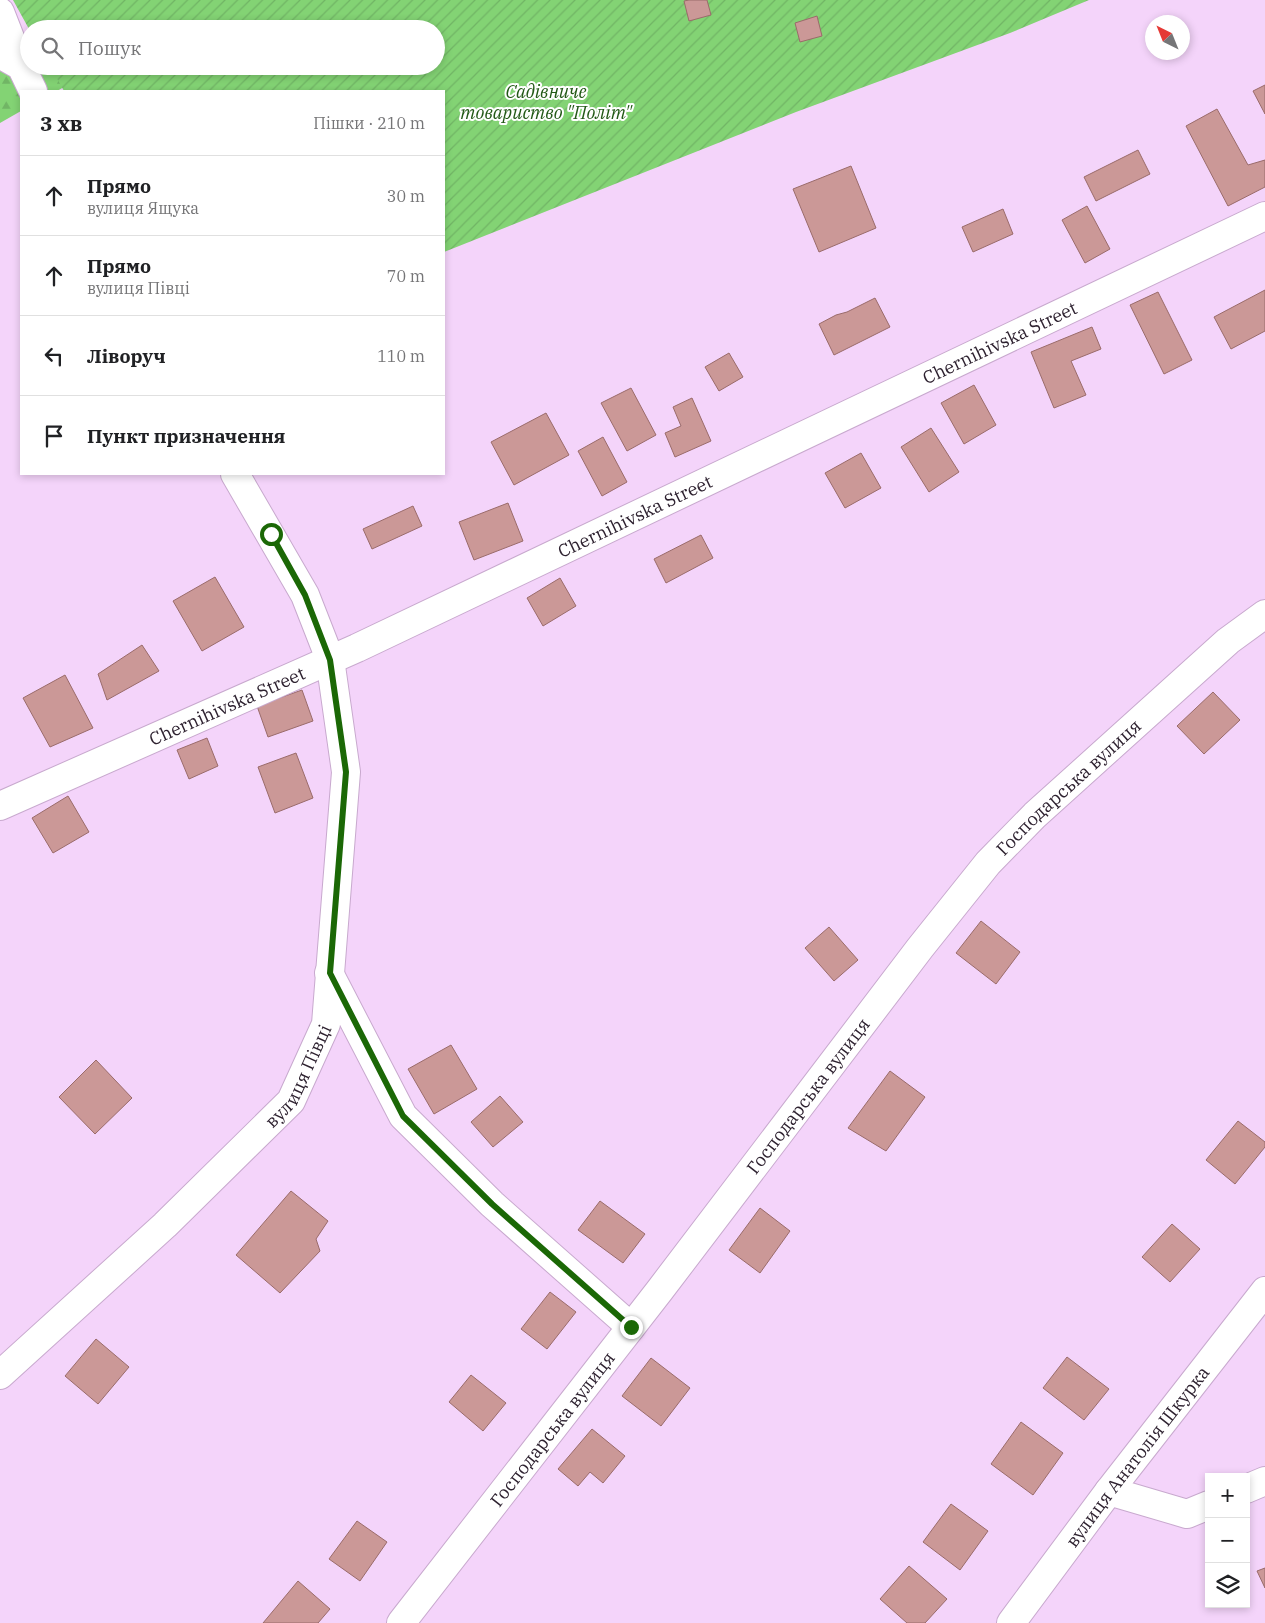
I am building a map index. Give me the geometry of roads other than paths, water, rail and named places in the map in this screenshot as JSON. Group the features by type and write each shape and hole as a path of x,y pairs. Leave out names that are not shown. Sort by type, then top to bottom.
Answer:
{"street":[{"path":"0,12 10,60 20,73"},
{"path":"21,75 32,90"},
{"name":"Chernihivska Street","path":"0,806 330,660 1265,216"},
{"name":"вулиця Півці","path":"0,1375 165,1225 291,1101 326,1024 346,772 330,660 305,595 236,475"},
{"name":"Господарська вулиця","path":"401,1623 631,1327 920,948 988,863 1035,815 1228,641 1265,614"},
{"path":"330,973 403,1116 492,1204 631,1327"},
{"name":"вулиця Анатолія Шкурка","path":"1010,1623 1109,1491 1265,1291"},
{"path":"1250,1487 1265,1481"},
{"path":"1109,1491 1187,1514 1205,1507"}],"park label":[{"name":"Садівниче товариство \"Політ\"","path":"546,101"}]}
